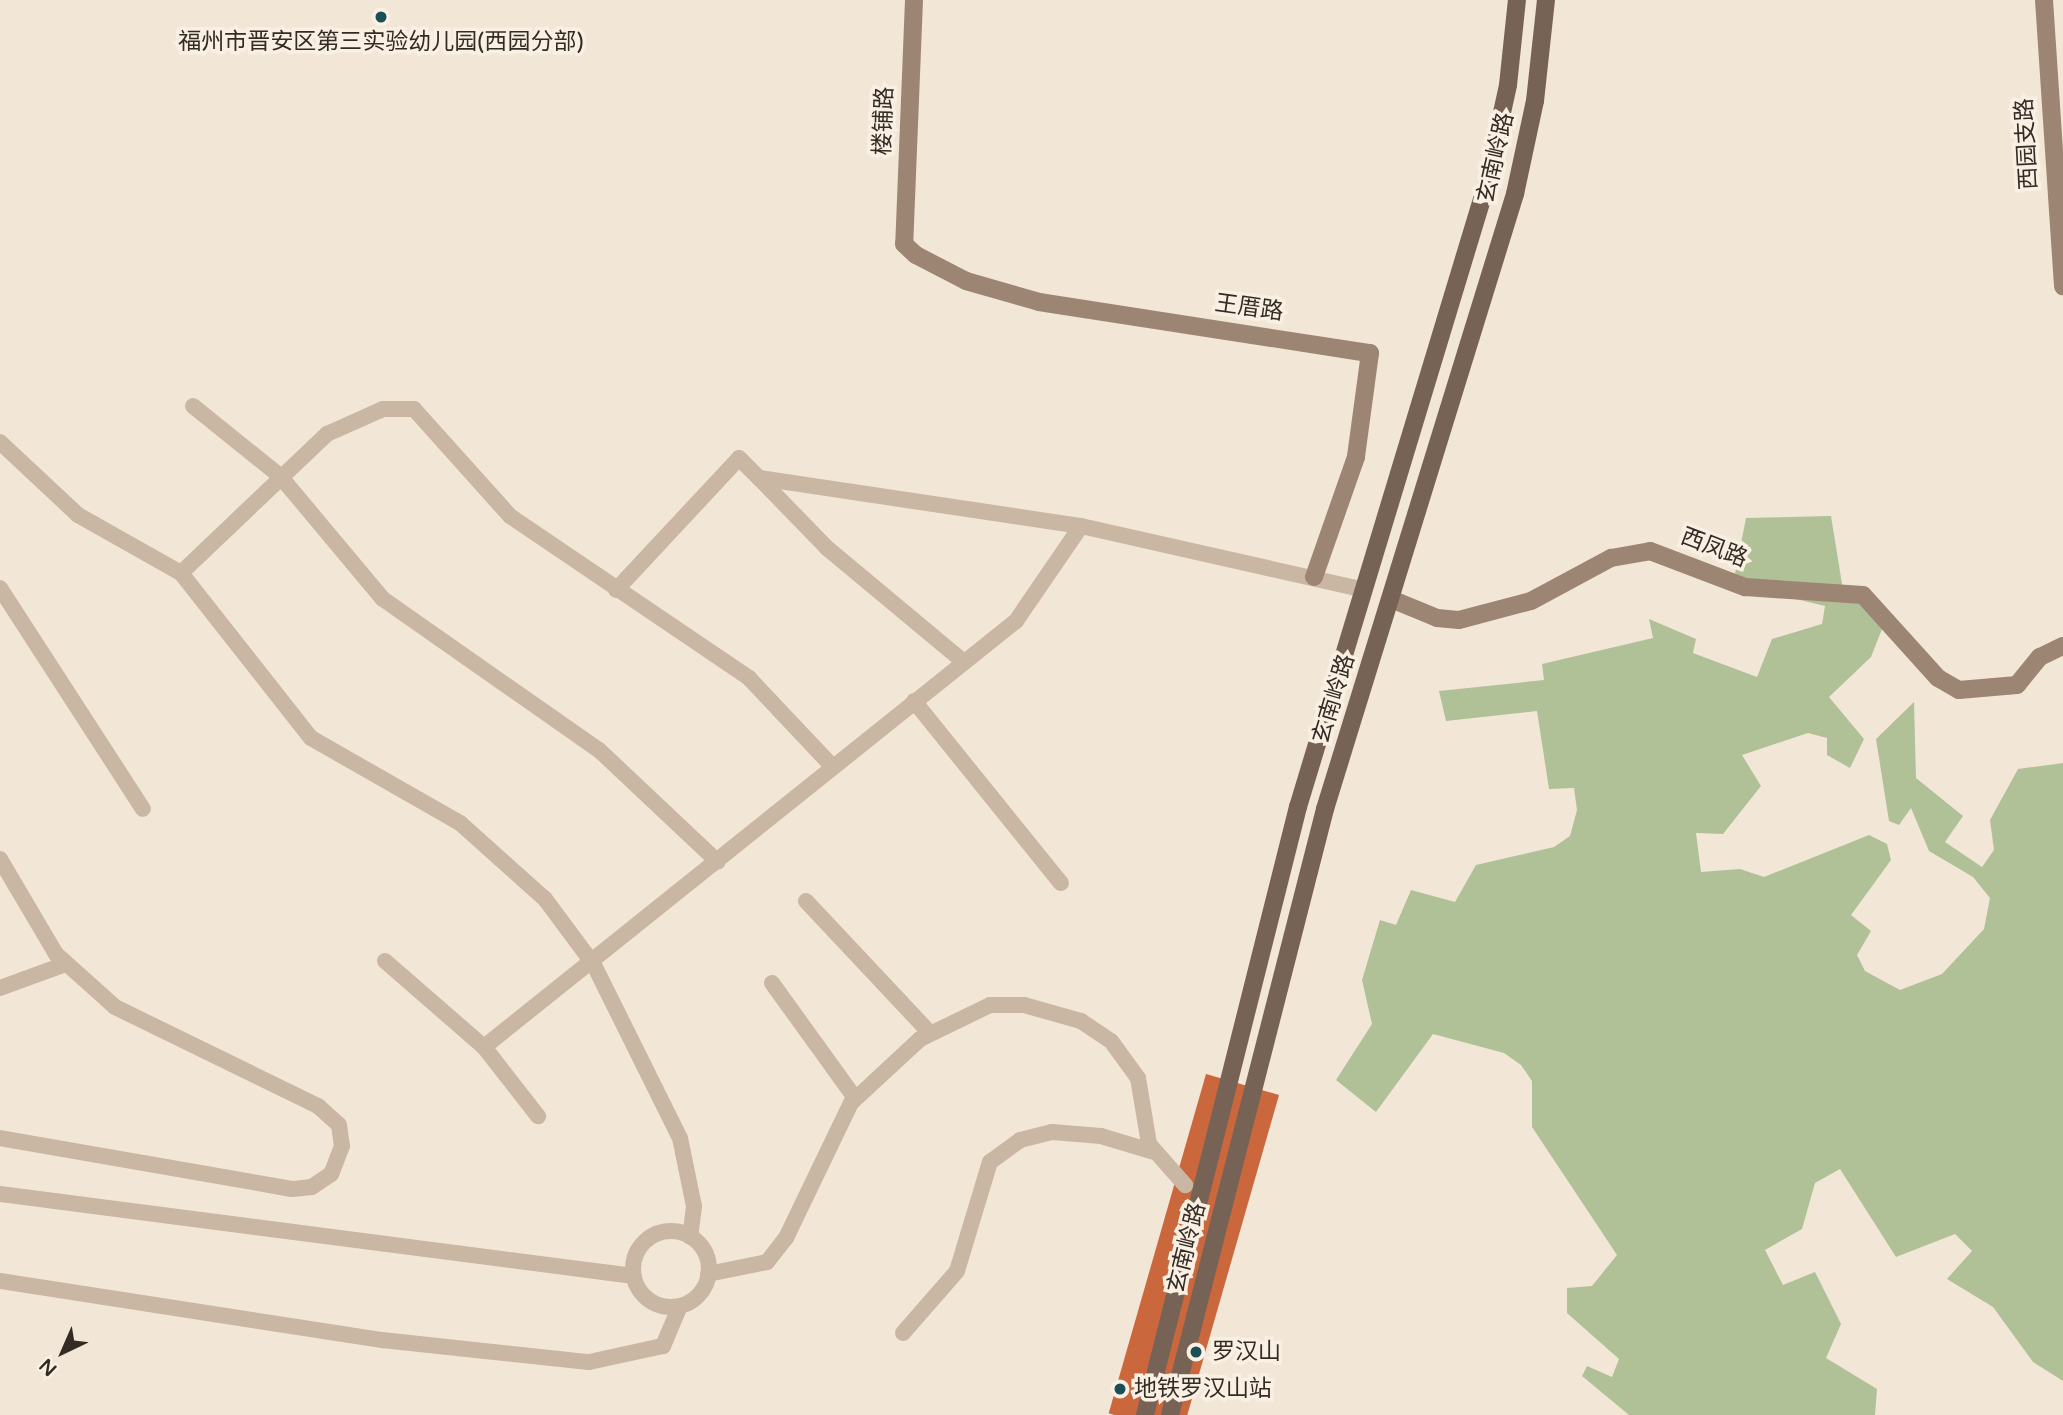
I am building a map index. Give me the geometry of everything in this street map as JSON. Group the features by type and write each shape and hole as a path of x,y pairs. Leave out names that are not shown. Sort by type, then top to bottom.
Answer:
{"main road":[{"name":"玄南岭路","path":"1145,1415 1248,988 1499,132 1517,0"},
{"name":"玄南岭路","path":"1170,1415 1305,883 1433,466 1528,138 1546,0"}],"street":[{"name":"楼铺路","path":"904,244 914,0"},
{"name":"西园支路","path":"2044,0 2063,286"},
{"name":"王厝路","path":"904,244 950,274 1040,302 1370,353 1356,457 1314,577"},
{"path":"193,406 281,476 383,599 590,743 718,862"},
{"path":"181,573 281,476 341,426 383,409 415,410 510,516 761,687 833,766"},
{"path":"0,442 86,520 181,573 310,738 493,848 551,906 594,965 680,1138 694,1206 690,1237"},
{"path":"616,590 739,458 827,548 964,662"},
{"path":"759,478 1081,526 1364,590"},
{"path":"484,1047 594,965 833,766 1029,608 1081,526"},
{"name":"西凤路","path":"1391,599 1437,618 1459,620 1531,601 1611,558 1650,551 1745,587 1863,595 1938,678 1959,690 2017,685 2040,657 2063,646"},
{"path":"0,588 143,809"},
{"path":"914,701 1061,883"},
{"path":"0,859 66,964 153,1030 318,1106 339,1125 342,1146 331,1174 312,1186 292,1189 0,1138"},
{"path":"806,901 930,1033"},
{"path":"385,961 484,1047 538,1116"},
{"path":"0,988 66,964"},
{"path":"772,983 855,1098"},
{"path":"708,1273 767,1262 786,1238 855,1098 930,1033 990,1005 1024,1004 1081,1021 1111,1041 1138,1078 1154,1152"},
{"path":"903,1333 957,1271 990,1161 1020,1140 1052,1132 1101,1136 1154,1152 1185,1185"},
{"path":"0,1194 634,1276 656,1304 680,1306 697,1297 708,1273 704,1250 690,1237 665,1231 649,1237 638,1247 634,1276"},
{"path":"0,1281 382,1340 589,1362 663,1346 674,1333 680,1306"}],"green space":[{"path":"1831,516 1843,590 1879,617 1882,629 1871,657 1829,697 1864,739 1850,768 1827,755 1827,738 1808,733 1742,755 1761,786 1723,834 1696,833 1701,872 1740,869 1764,877 1869,835 1887,844 1891,860 1851,915 1871,931 1857,955 1865,971 1900,990 1942,974 1984,929 1990,898 1973,877 1929,851 1911,808 1899,825 1889,821 1876,739 1914,702 1916,778 1963,816 1945,842 1982,867 1994,850 1990,820 2018,769 2063,763 2063,1381 2033,1362 1993,1307 1947,1279 1972,1251 1955,1234 1896,1257 1840,1169 1815,1183 1802,1229 1765,1250 1783,1285 1815,1272 1841,1324 1826,1358 1877,1389 1875,1415 1629,1415 1582,1376 1587,1366 1612,1377 1619,1359 1567,1313 1567,1288 1592,1286 1617,1255 1532,1127 1532,1081 1521,1065 1504,1053 1433,1034 1376,1112 1336,1080 1372,1024 1362,980 1380,920 1396,925 1411,890 1455,902 1476,865 1554,847 1570,836 1577,810 1574,788 1549,789 1537,711 1446,721 1439,691 1544,680 1542,664 1653,638 1649,619 1696,639 1693,653 1757,677 1772,639 1822,624 1825,606 1733,584 1746,518"}],"building":[{"path":"1206,1074 1279,1095 1187,1415 1109,1413"}],"place":[{"name":"福州市晋安区第三实验幼儿园(西园分部)","path":"381,17"},
{"name":"罗汉山","path":"1196,1352"},
{"name":"地铁罗汉山站","path":"1120,1389"}]}
